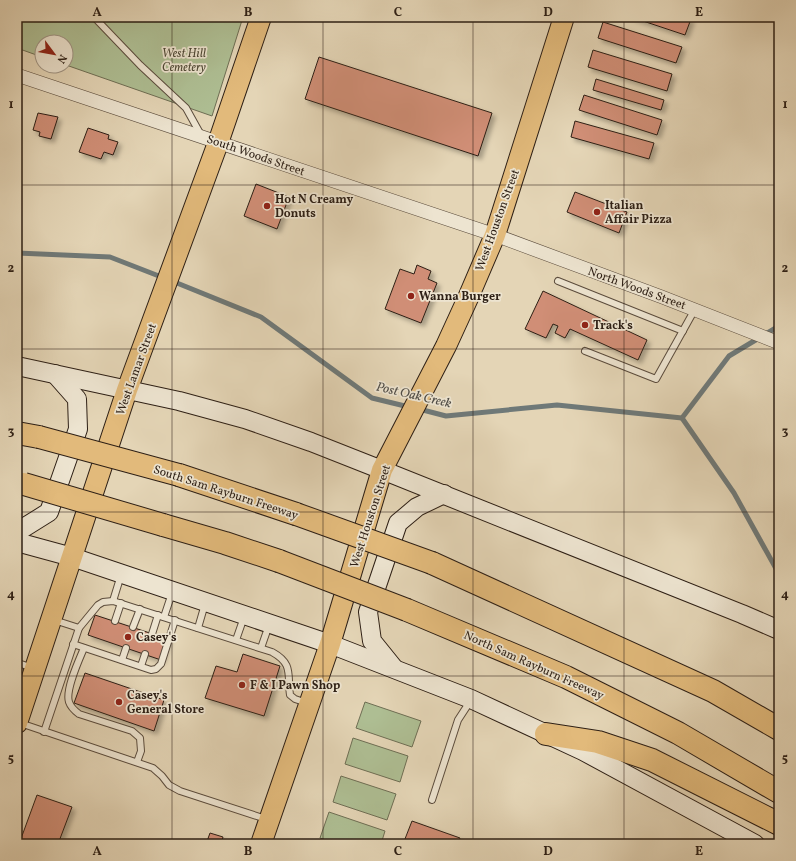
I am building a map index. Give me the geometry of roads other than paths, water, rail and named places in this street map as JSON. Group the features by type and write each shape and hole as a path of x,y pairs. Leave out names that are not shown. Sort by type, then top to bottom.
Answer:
{"highway":[{"name":"South Sam Rayburn Freeway","path":"17,433 39,436 179,475 296,514 432,563 713,691 779,729"},
{"name":"North Sam Rayburn Freeway","path":"21,483 225,542 407,610 566,677 678,733 779,792"},
{"path":"546,734 598,742 652,760 779,824"}],"main road":[{"name":"West Lamar Street","path":"17,722 26,667 51,619 127,390 185,235 210,140 261,17"},
{"name":"West Houston Street","path":"261,844 330,644 382,470 446,346 495,235 564,17"},
{"path":"17,366 179,401 245,419 311,442 444,494 779,630"},
{"path":"17,532 49,512 78,428 77,399 55,374"},
{"path":"393,667 372,641 368,612 398,523 417,507 444,494"},
{"path":"17,542 72,557 330,644 393,667 471,699 590,755 754,844"}],"street":[{"name":"South Woods Street","path":"17,75 495,235"},
{"name":"North Woods Street","path":"495,235 720,319 779,343"}],"lane":[{"path":"94,17 140,65 186,108 210,140"},
{"path":"558,281 683,331"},
{"path":"585,351 656,380 695,310"},
{"path":"113,601 122,574"},
{"path":"152,634 173,591"},
{"path":"44,732 79,628 98,605 103,602 113,601 121,603 272,652 283,658 287,666 290,695 295,699 310,704"},
{"path":"198,628 206,602"},
{"path":"114,621 121,603"},
{"path":"133,627 140,609"},
{"path":"236,640 244,615"},
{"path":"51,619 79,628"},
{"path":"73,644 151,670 156,669 161,664 175,620"},
{"path":"261,648 269,624"},
{"path":"84,648 70,689 68,701 72,709 79,714 132,731 140,738 141,751 137,762"},
{"path":"122,660 126,648"},
{"path":"141,666 145,654"},
{"path":"432,800 458,720 471,699"},
{"path":"17,722 154,768 169,785 180,791 269,820"}],"waterway":[{"name":"Post Oak Creek","path":"17,253 110,257 164,278"},
{"name":"Post Oak Creek","path":"172,281 261,317 372,398 409,407"},
{"name":"Post Oak Creek","path":"419,409 446,416 557,405 682,418 729,356 779,326"},
{"path":"682,418 734,493 779,574"}],"place":[{"name":"Hot N Creamy Donuts","path":"267,206"},
{"name":"Italian Affair Pizza","path":"597,212"},
{"name":"Wanna Burger","path":"411,296"},
{"name":"Track's","path":"585,325"},
{"name":"Casey's","path":"128,637"},
{"name":"F & I Pawn Shop","path":"242,685"},
{"name":"Casey's General Store","path":"119,702"}],"park label":[{"name":"West Hill Cemetery","path":"184,60"}]}
